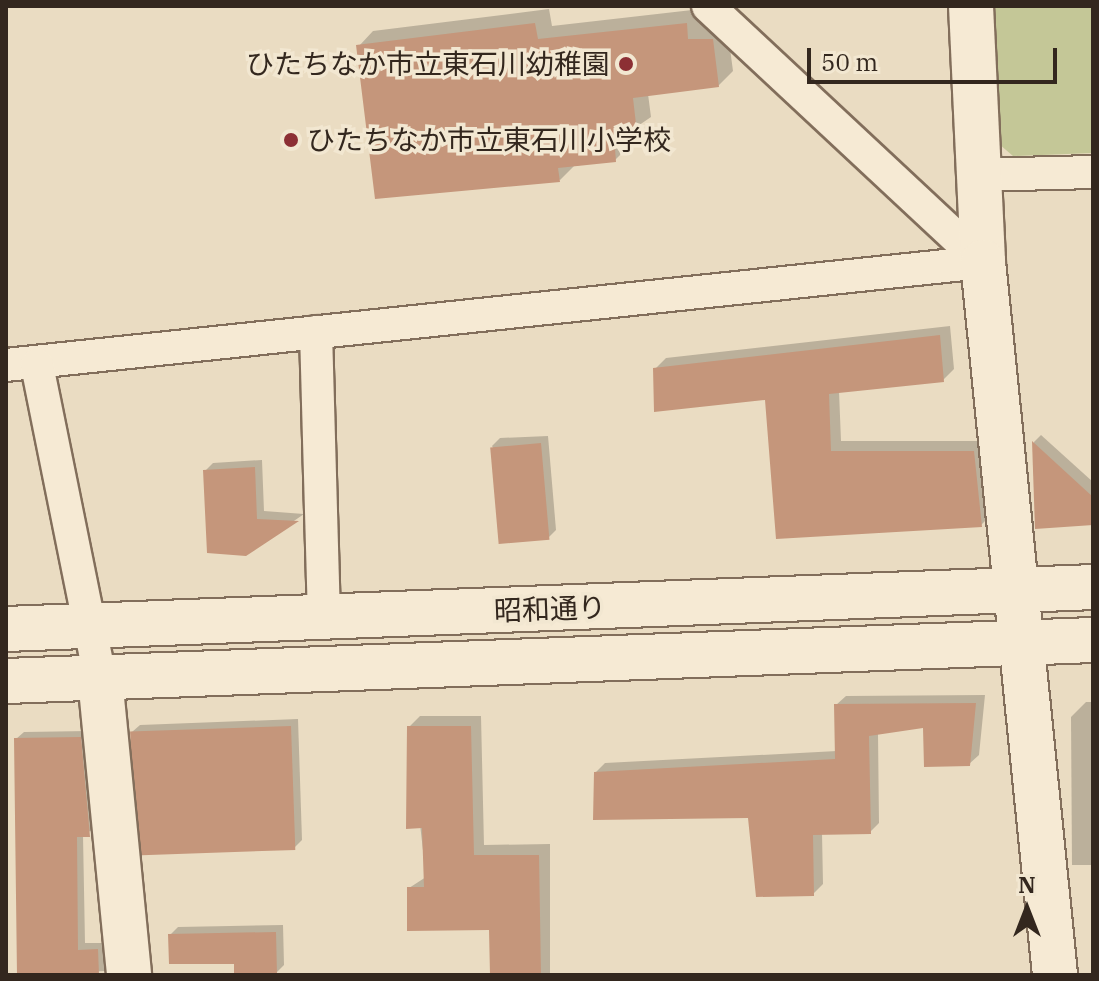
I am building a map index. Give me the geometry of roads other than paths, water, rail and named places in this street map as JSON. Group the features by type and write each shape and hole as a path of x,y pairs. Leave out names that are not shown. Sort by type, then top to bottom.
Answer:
{"street":[{"path":"708,6 983,262"},
{"path":"971,6 983,262 1018,642 1055,975"},
{"path":"978,175 1093,172"},
{"path":"129,975 100,678 22,365 983,262"},
{"path":"316,332 324,618"},
{"name":"昭和通り","path":"6,629 1093,587"},
{"name":"昭和通り","path":"6,681 1093,640"}],"place":[{"name":"ひたちなか市立東石川幼稚園","path":"626,64"},
{"name":"ひたちなか市立東石川小学校","path":"291,140"}]}
